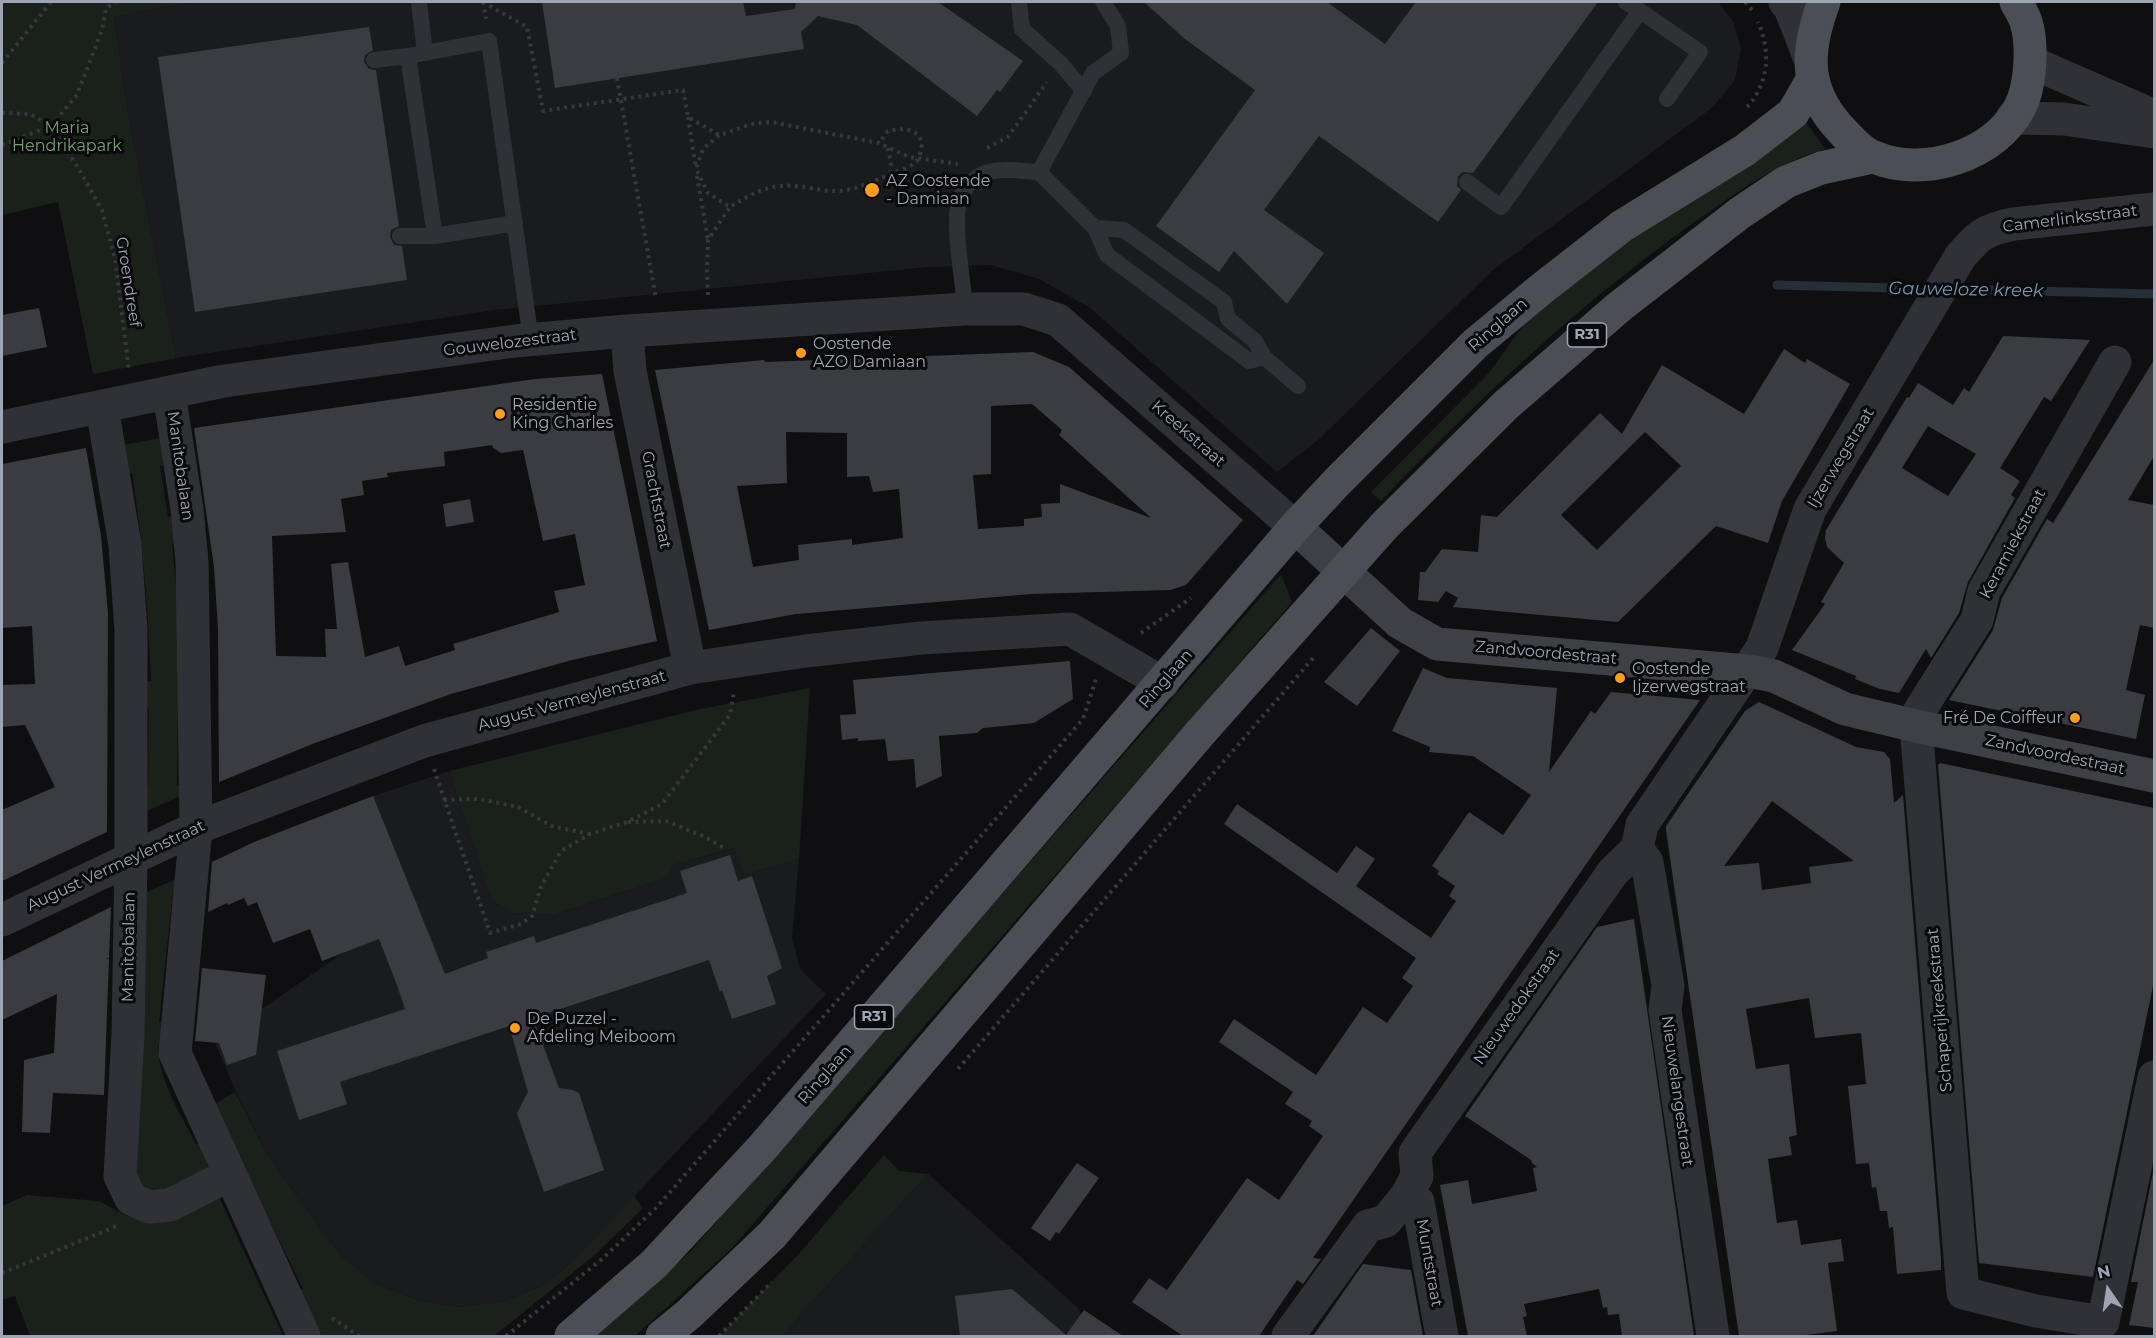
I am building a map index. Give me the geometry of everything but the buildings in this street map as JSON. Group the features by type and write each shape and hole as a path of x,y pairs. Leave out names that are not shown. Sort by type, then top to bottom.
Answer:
{"main road":[{"name":"R31","path":"1824,2 1814,28 1811,70 1823,109 1846,136 1872,157 1908,166 1947,162 1973,152 2002,130 2021,105 2031,62 2026,22 2016,2"},
{"name":"Ringlaan","path":"571,1336 654,1264 762,1148 1295,527 1337,482 1475,344 1540,290 1622,226 1745,150 1785,119 1793,112 1811,70"},
{"name":"R31","path":"662,1336 689,1314 772,1235 1193,741 1385,525 1506,405 1618,307 1740,213 1786,182 1821,168 1872,157"},
{"name":"Kreekstraat","path":"1295,527 1343,572"},
{"name":"Zandvoordestraat","path":"1343,572 1400,623 1437,644 1748,671 1774,676 1845,709 2154,776"}],"street":[{"path":"1785,2 1790,8 1811,70"},
{"path":"2031,62 2154,116"},
{"path":"2012,118 2064,119 2154,132"},
{"name":"Camerlinksstraat","path":"1960,257 1976,239 1990,229 2154,209"},
{"name":"Ijzerwegstraat","path":"1748,671 1762,648 1810,509 1960,257"},
{"name":"Gouwelozestraat","path":"2,427 224,381 531,340 627,331 965,309 1024,309"},
{"name":"Kreekstraat","path":"1024,309 1058,320 1295,527"},
{"name":"Grachtstraat","path":"627,331 630,371 690,668"},
{"name":"Keramiekstraat","path":"1917,726 1920,710 1977,620 1984,591 2115,362"},
{"name":"Manitobalaan","path":"169,393 187,509 192,561 196,828 175,1053 304,1336"},
{"name":"Manitobalaan","path":"102,407 125,544 131,631 131,859 127,1043 120,1176 131,1199 148,1207"},
{"name":"August Vermeylenstraat","path":"2,920 196,828 424,741 690,668 921,638 1070,628 1162,683"},
{"path":"1637,849 1642,825 1748,671"},
{"name":"Schaperijkreekstraat","path":"1917,726 1963,1293 2036,1311 2103,1322 2154,1077"},
{"name":"Nieuwedokstraat","path":"1288,1336 1368,1226 1386,1221 1407,1195 1417,1176 1415,1153 1613,872 1637,849"},
{"name":"Nieuwelangestraat","path":"1637,849 1647,862 1668,986 1665,1010 1713,1336"},
{"path":"148,1207 170,1205 230,1175"},
{"name":"Muntstraat","path":"1407,1195 1418,1202 1442,1336"}],"lane":[{"path":"419,2 425,53"},
{"path":"1019,2 1022,29 1060,63 1084,91"},
{"path":"1039,172 1093,73 1121,53 1118,26 1103,2"},
{"path":"1467,182 1501,207 1633,6 1700,52 1667,99"},
{"path":"375,60 489,41 531,340"},
{"path":"408,56 435,236"},
{"path":"965,309 958,205 966,186 984,173 1010,170 1039,172 1095,228 1107,255 1249,361 1264,357"},
{"path":"400,236 435,236 515,223"},
{"path":"1095,228 1124,230 1224,302 1228,319 1255,341 1264,357 1298,386"},
{"path":"1212,334 1228,319"}],"path":[{"path":"2,63 51,2"},
{"path":"2,145 51,126 77,95 102,30 106,8 116,2"},
{"path":"483,2 527,27 543,111 683,90 708,240 709,304"},
{"path":"984,149 1008,137 1060,63"},
{"path":"616,78 660,329"},
{"path":"2,112 30,114 51,126"},
{"path":"688,117 719,135"},
{"path":"730,207 708,193 696,169 703,149 719,135 752,124 771,122 879,143 909,158 961,165 984,173"},
{"name":"Groendreef","path":"51,126 102,210 115,258 129,370 136,401"},
{"path":"708,240 730,207 753,193 783,185 833,191 861,188 911,166 919,158 921,142 918,135 910,129 888,131 879,143"},
{"path":"888,148 890,174"},
{"path":"506,1336 601,1260 657,1207 1083,719 1097,677 1151,625 1197,594"},
{"path":"954,1074 1321,648"},
{"path":"424,741 490,933 521,924 532,916 541,887 561,851 590,834 627,822 662,804 730,715 740,661"},
{"path":"444,800 478,799 518,807 551,826 590,834"},
{"path":"627,822 666,821 703,836 724,848"},
{"path":"2,1273 144,1215 148,1207"},
{"path":"719,1336 774,1280"}],"shaded area":[{"name":"AZ Oostende - Damiaan","path":"193,2 1718,2 1733,21 1741,48 1735,80 1713,107 1493,270 1318,440 1277,472 1089,307 1039,279 991,265 929,267 495,310 176,358 128,114 114,17"},
{"name":"De Puzzel - Afdeling Meiboom","path":"449,771 491,899 510,913 553,915 669,877 673,865 736,848 744,875 799,859 792,937 800,969 826,994 573,1261 544,1285 505,1301 461,1307 421,1301 378,1285 340,1255 270,1159 236,1092 216,1045 218,1041 253,1015 375,931 373,796"},
{"path":"928,1174 1078,1308 1092,1336 783,1336"}],"green space":[{"name":"Maria Hendrikapark","path":"2,2 193,2 114,17 128,114 176,358 93,374 58,202 2,215"},
{"path":"1803,119 1826,149 1789,163 1754,181 1647,257 1528,356 1453,427 1381,501 1371,492 1488,374 1525,323 1610,254"},
{"path":"167,437 170,464 160,466 168,517 178,515 181,543 172,544 179,622 177,785 186,786 186,793 139,815 139,787 148,786 149,708 140,707 139,681 151,681 136,499 132,473 123,474 118,446"},
{"path":"1281,574 1292,602 732,1248 635,1336 596,1336 691,1251"},
{"path":"810,688 799,859 744,875 735,848 673,865 669,877 553,915 510,913 491,899 449,771 696,710"},
{"path":"183,876 179,893 173,892 159,1022 166,1023 165,1046 158,1047 159,1060 172,1097 196,1144 204,1142 208,1161 207,1170 163,1197 134,1183 142,894"},
{"path":"235,1092 270,1159 340,1255 378,1285 421,1301 461,1307 505,1301 544,1285 573,1261 634,1196 643,1208 596,1254 494,1336 319,1336 297,1292 303,1289 213,1105"},
{"path":"884,1155 899,1171 928,1174 783,1336 719,1336 797,1256"},
{"path":"27,1195 99,1201 127,1216 153,1222 219,1197 283,1336 30,1336 15,1296 2,1300 2,1206"}],"waterway":[{"name":"Gauweloze kreek","path":"1777,285 1933,289"},
{"name":"Gauweloze kreek","path":"1950,289 2154,294"}],"place":[{"name":"AZ Oostende - Damiaan","path":"872,190"},
{"name":"Oostende AZO Damiaan","path":"801,353"},
{"name":"Residentie King Charles","path":"500,414"},
{"name":"Oostende Ijzerwegstraat","path":"1620,678"},
{"name":"Fré De Coiffeur","path":"2075,718"},
{"name":"De Puzzel - Afdeling Meiboom","path":"515,1028"}]}
